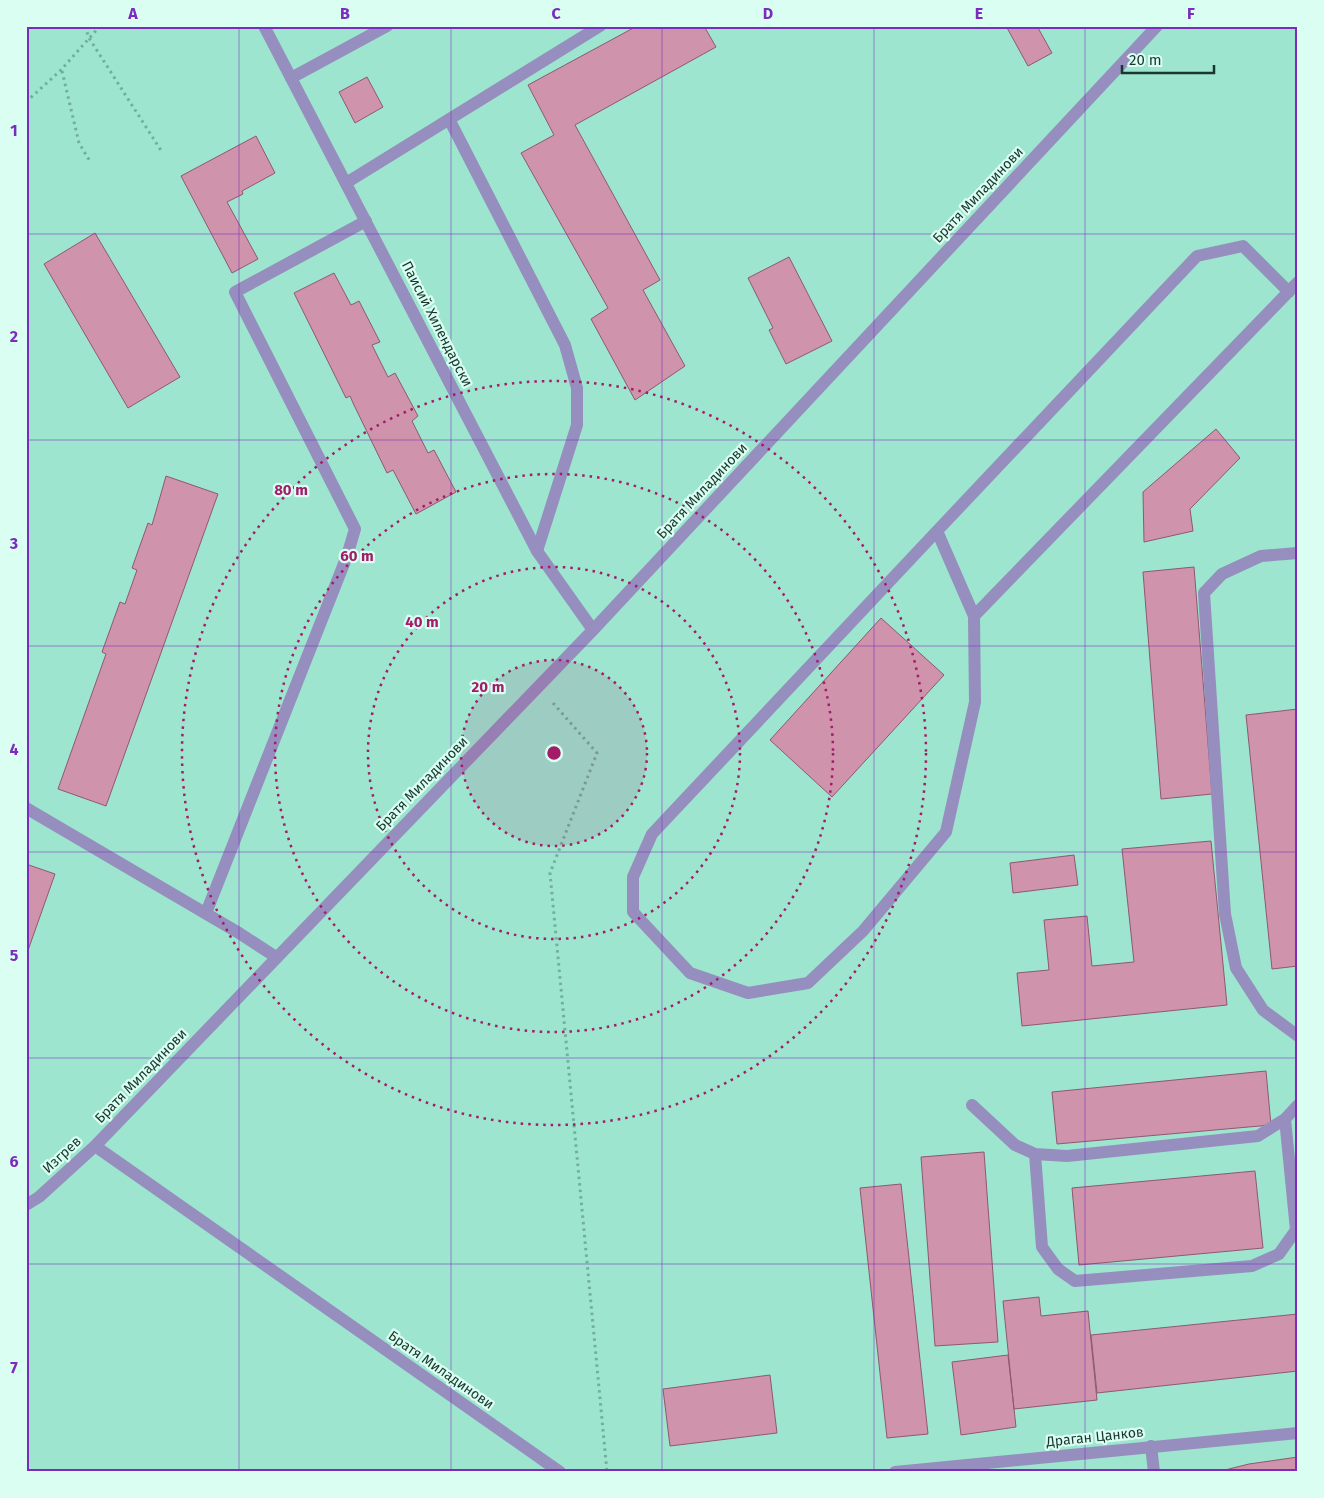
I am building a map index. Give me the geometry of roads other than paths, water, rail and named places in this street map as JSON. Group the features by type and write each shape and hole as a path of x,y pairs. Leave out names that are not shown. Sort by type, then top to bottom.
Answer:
{"street":[{"name":"Паисий Хилендарски","path":"264,26 538,551 593,630"},
{"path":"291,78 387,26"},
{"path":"346,183 600,26"},
{"name":"Братя Миладинови","path":"560,1472 95,1146 593,630 1157,26"},
{"path":"449,119 565,345 577,388 577,425 538,551"},
{"path":"206,913 347,556 355,529 235,292 366,221"},
{"path":"937,531 974,616 974,702 946,832 863,931 808,982 748,993 690,973 633,912 633,877 652,834 937,531 1197,256 1243,246 1289,292"},
{"path":"974,616 1298,282"},
{"path":"1298,553 1261,556 1222,574 1204,593 1225,914 1236,968 1263,1010 1298,1036"},
{"path":"26,808 206,913 276,957"},
{"path":"972,1105 1015,1145 1035,1154 1066,1156 1258,1136 1285,1119 1298,1105"},
{"path":"1035,1154 1042,1247 1058,1269 1075,1281 1252,1266 1278,1254 1296,1230 1285,1119"},
{"name":"Изгрев","path":"26,1205 39,1198 95,1146"},
{"name":"Драган Цанков","path":"894,1472 1298,1433"},
{"path":"1151,1446 1154,1472"}]}
